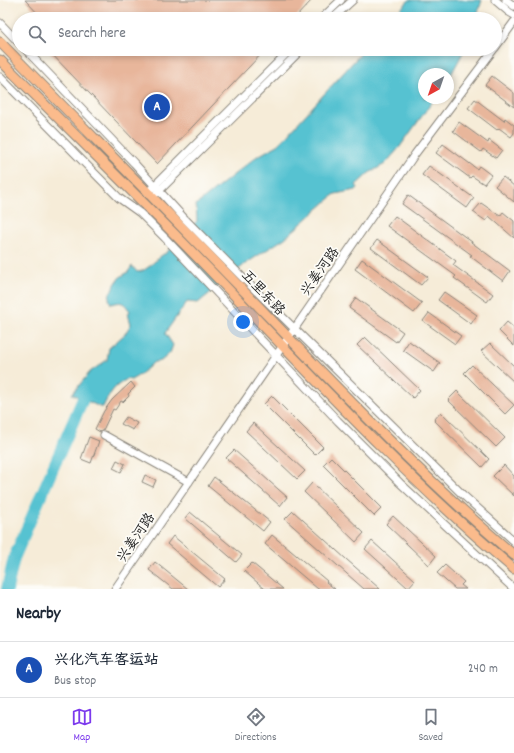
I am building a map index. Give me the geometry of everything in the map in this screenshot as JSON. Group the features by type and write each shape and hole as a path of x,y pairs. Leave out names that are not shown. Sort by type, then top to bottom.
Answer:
{"main road":[{"name":"五里东路","path":"0,42 12,54"},
{"name":"五里东路","path":"14,56 150,195 181,221 240,281 286,343 410,475 482,542 514,569"},
{"name":"五里东路","path":"0,60 168,235 286,343 489,534 514,555"}],"street":[{"path":"328,12 341,0"},
{"path":"340,12 353,0"},
{"path":"495,0 514,15"},
{"path":"506,0 514,6"},
{"name":"兴姜河路","path":"502,38 514,22"},
{"path":"0,23 12,35"},
{"path":"32,56 157,188 181,221"},
{"path":"150,195 284,56"},
{"path":"157,188 295,56"},
{"name":"兴姜河路","path":"115,589 416,154 489,56"},
{"path":"0,77 119,198 168,235 223,298 338,421 400,483 514,589"},
{"path":"240,281 295,329 462,494 514,541"},
{"path":"104,435 189,482"}],"water":[{"path":"409,0 482,0 478,12 398,12"},
{"path":"359,56 461,56 454,69 418,68 418,104 431,104 399,148 385,164 369,173 356,185 358,188 356,190 335,194 285,238 245,264 198,303 187,302 165,333 173,345 170,353 161,361 154,362 141,374 131,380 127,379 119,384 110,394 103,407 72,394 90,372 107,360 109,348 125,334 131,324 128,314 130,311 126,306 122,303 111,304 109,299 110,293 119,278 128,272 132,266 137,272 145,270 166,253 197,221 196,205 256,157 278,145"}],"building":[{"path":"25,0 312,0 301,12 36,12"},
{"path":"54,56 259,56 157,164"},
{"path":"492,76 514,93 514,107 485,85"},
{"path":"475,99 504,121 505,118 514,125 514,133 511,137 499,128 497,130 468,108"},
{"path":"459,122 488,143 489,140 502,150 496,158 483,149 481,152 453,131"},
{"path":"443,144 477,169 479,166 491,175 484,184 472,176 470,178 436,153"},
{"path":"429,166 474,198 467,208 422,175"},
{"path":"503,177 514,186 514,202 495,186"},
{"path":"408,195 510,271 503,281 470,256 472,255 402,204"},
{"path":"481,203 500,216 503,212 514,221 514,238 489,216 486,221 473,212"},
{"path":"395,216 456,261 453,265 493,294 487,302 454,278 456,276 387,226"},
{"path":"377,240 428,277 421,285 371,248"},
{"path":"362,259 422,303 414,313 355,269"},
{"path":"444,292 477,315 471,324 438,300"},
{"path":"356,298 403,332 396,342 349,308"},
{"path":"429,313 461,336 455,344 423,321"},
{"path":"507,322 514,328 514,346 499,331"},
{"path":"365,337 420,390 413,398 357,345"},
{"path":"409,341 440,363 434,372 403,350"},
{"path":"490,343 514,366 514,382 481,351"},
{"path":"472,365 514,405 505,414 464,373"},
{"path":"131,382 135,387 123,402 121,401 115,410 113,409 103,430 100,432 95,429 104,411 112,400"},
{"path":"457,391 505,438 496,447 448,400"},
{"path":"272,396 323,447 315,455 264,404"},
{"path":"441,412 489,459 482,467 434,420"},
{"path":"126,417 137,423 133,430 121,424"},
{"path":"253,423 305,471 297,479 246,431"},
{"path":"89,437 99,441 91,463 81,459"},
{"path":"234,450 287,497 280,506 226,458"},
{"path":"331,457 382,508 374,516 323,465"},
{"path":"117,460 125,464 121,472 113,468"},
{"path":"504,465 514,476 514,496 493,476"},
{"path":"145,475 156,480 153,487 142,482"},
{"path":"214,477 270,522 263,531 208,486"},
{"path":"312,483 364,533 356,542 304,492"},
{"path":"293,511 380,589 364,589 285,519"},
{"path":"190,512 242,555 236,562 185,518"},
{"path":"393,516 436,556 429,565 386,524"},
{"path":"272,535 335,589 318,589 265,544"},
{"path":"173,536 225,579 218,587 167,544"},
{"path":"372,541 415,580 408,588 365,549"},
{"path":"155,562 188,589 173,589 149,570"},
{"path":"252,563 283,589 265,589 244,571"},
{"path":"445,565 464,582 461,585 466,589 455,589 437,573"}],"waterway":[{"path":"7,589 14,558 89,385"}],"place":[{"name":"兴化汽车客运站","path":"157,107"}]}
